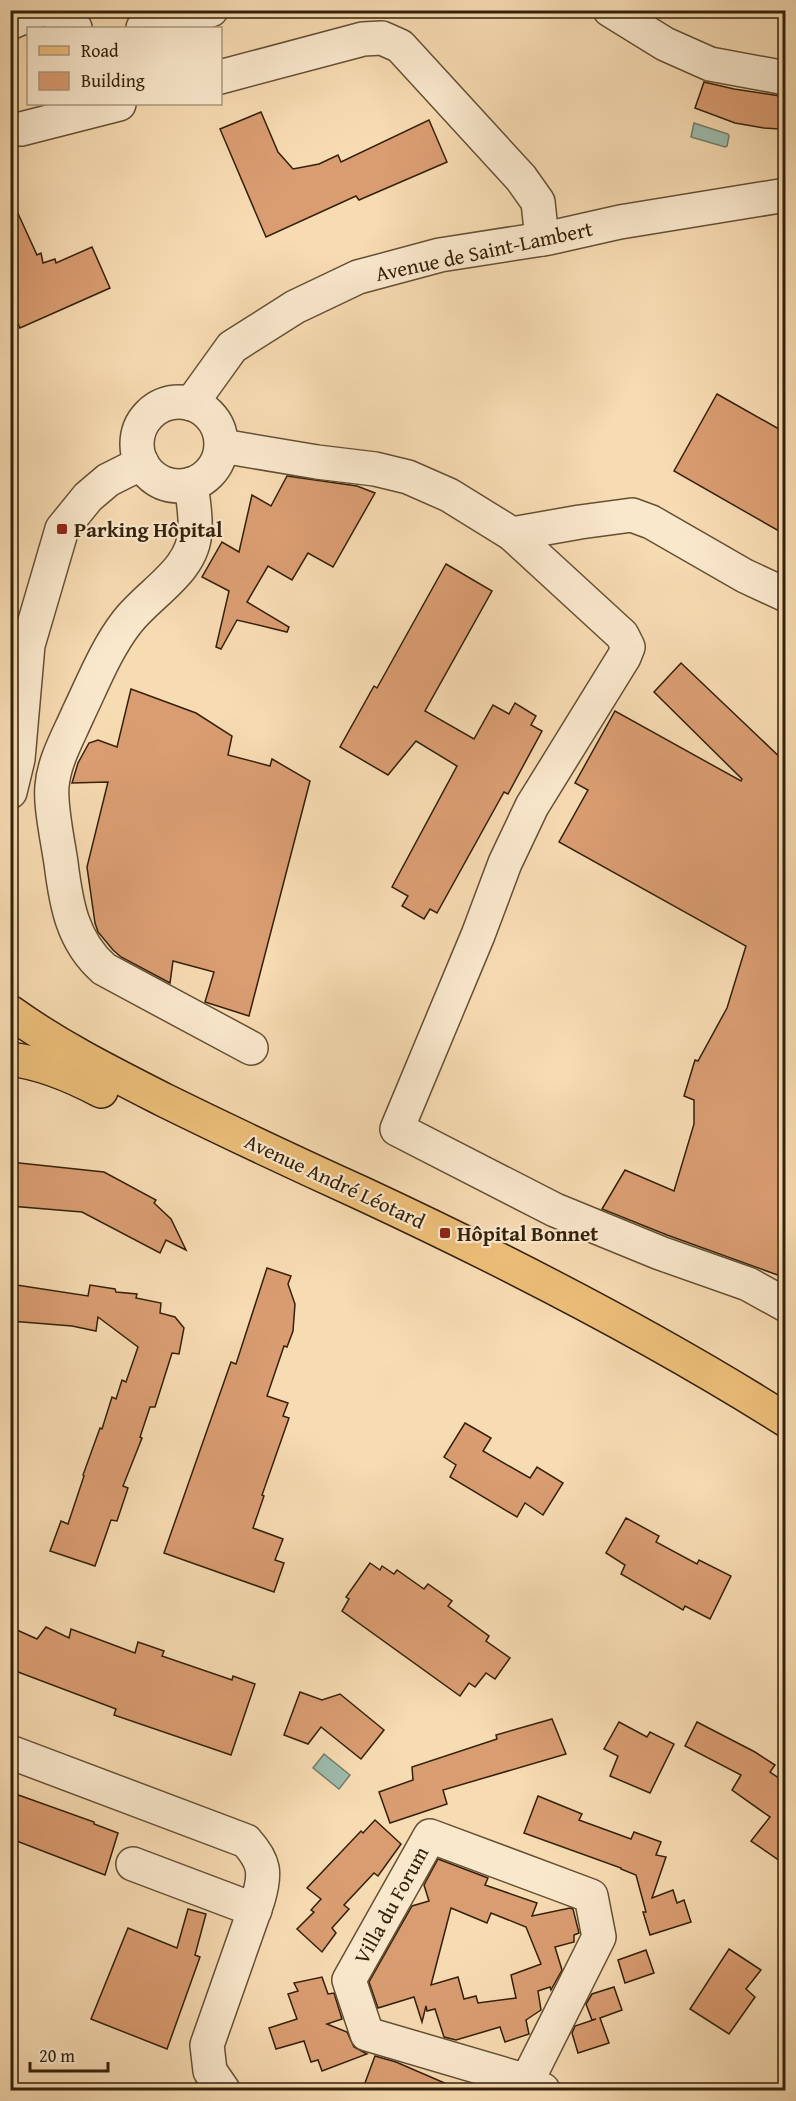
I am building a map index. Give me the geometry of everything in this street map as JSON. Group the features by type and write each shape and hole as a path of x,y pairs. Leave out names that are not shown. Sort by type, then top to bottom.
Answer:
{"main road":[{"name":"Avenue André Léotard","path":"10,1012 42,1035 84,1060 230,1132 465,1242 605,1314 725,1382 786,1420"},
{"name":"Avenue André Léotard","path":"10,1059 30,1061 76,1078 225,1154 495,1280 718,1399 786,1442"}],"street":[{"path":"10,23 39,10"},
{"path":"52,10 63,25 71,27"},
{"path":"157,27 171,26 212,10"},
{"path":"610,10 665,44 710,64 786,78"},
{"path":"222,76 363,39 382,38 400,46 521,178 538,202 542,239"},
{"path":"21,129 115,105"},
{"name":"Avenue de Saint-Lambert","path":"191,404 232,346 295,308 358,277 440,255 786,195"},
{"path":"178,402 191,404 203,410 213,419 220,432 222,446 219,461 211,473 200,482 171,486 158,481 146,471 137,446 144,421 153,411 178,402"},
{"path":"222,446 408,477 449,495 512,534 622,635 628,647 624,657 532,806 505,863 478,935 397,1129 555,1210 660,1253 748,1284 786,1305"},
{"path":"10,792 18,759 28,645 21,629 62,529 88,496 108,480 142,463"},
{"path":"191,484 195,531 189,555 178,572 127,622 106,654 63,749 51,788 70,919 79,940 95,961 104,969 251,1048"},
{"path":"512,534 632,516 651,522 745,576 786,595"},
{"path":"10,1752 246,1841 261,1862 263,1883 207,2045 210,2071 223,2091"},
{"name":"Villa du Forum","path":"430,1836 591,1896 599,1937 535,2086 367,2034 349,1980 430,1836"},
{"path":"133,1864 255,1910"}],"shaded area":[{"path":"694,123 728,134 727,146 691,137"},
{"path":"324,1754 350,1775 339,1789 313,1768"}],"building":[{"path":"704,82 780,96 779,129 735,123 695,108"},
{"path":"261,112 278,152 293,169 319,164 338,155 341,162 429,120 447,162 359,200 356,196 266,237 220,129"},
{"path":"10,196 37,255 41,253 43,263 55,259 56,263 92,247 110,288 20,328 10,306"},
{"path":"717,394 786,433 786,535 674,471"},
{"path":"287,476 357,486 375,493 333,567 308,553 292,580 268,566 247,602 289,627 287,632 237,620 221,649 216,647 229,591 202,577 222,542 239,552 252,495 271,506"},
{"path":"446,564 492,591 425,711 474,739 493,705 509,714 515,703 536,716 531,725 542,731 508,794 504,792 437,913 430,909 424,919 402,906 408,896 392,887 457,766 416,741 388,775 340,747 374,686 377,688"},
{"path":"681,663 786,763 786,1278 602,1209 625,1170 674,1191 694,1124 694,1100 684,1096 695,1060 698,1061 727,1008 746,946 559,842 588,790 575,783 615,711 741,781 742,779 654,692"},
{"path":"131,689 196,713 232,736 228,755 270,766 272,759 310,781 249,1016 205,1002 214,972 173,961 170,983 121,957 98,932 87,867 108,782 72,783 78,763 89,743 98,740 117,747"},
{"path":"10,1162 104,1172 156,1200 154,1203 171,1219 186,1250 166,1240 160,1253 82,1212 10,1206"},
{"path":"267,1268 291,1276 288,1284 295,1304 293,1331 287,1347 284,1346 267,1396 288,1403 283,1416 289,1418 253,1528 283,1539 275,1560 284,1563 274,1592 164,1553 231,1362 236,1364"},
{"path":"10,1284 88,1296 90,1285 115,1289 116,1292 137,1294 136,1298 161,1303 160,1313 175,1317 184,1328 179,1354 172,1353 155,1407 150,1407 140,1437 142,1438 123,1486 128,1488 117,1521 111,1520 95,1566 50,1551 61,1521 68,1524 83,1475 112,1397 116,1399 122,1380 126,1382 138,1347 98,1317 96,1331 72,1326 10,1321"},
{"path":"465,1423 491,1438 483,1451 530,1478 537,1467 563,1483 543,1515 525,1503 517,1517 450,1477 456,1465 444,1457"},
{"path":"626,1518 659,1536 656,1542 697,1564 699,1560 731,1576 710,1619 685,1606 683,1610 621,1574 625,1565 606,1553"},
{"path":"370,1563 380,1570 382,1566 394,1574 397,1570 424,1589 428,1584 452,1601 448,1606 489,1636 486,1641 510,1658 495,1679 486,1673 475,1687 469,1683 460,1696 342,1611 349,1599 346,1597"},
{"path":"46,1627 69,1638 71,1629 135,1653 138,1642 164,1651 162,1656 232,1680 233,1676 255,1684 231,1755 114,1715 116,1709 10,1669 10,1647 17,1630 37,1639"},
{"path":"300,1692 322,1700 340,1694 384,1730 361,1759 321,1727 308,1744 284,1735"},
{"path":"552,1719 566,1754 443,1790 447,1804 390,1823 379,1792 413,1780 412,1767 497,1739 496,1735"},
{"path":"619,1722 647,1737 650,1732 674,1744 650,1793 610,1776 618,1756 604,1749"},
{"path":"697,1722 775,1765 770,1772 786,1783 786,1865 751,1841 770,1817 732,1790 741,1775 685,1746"},
{"path":"10,1792 118,1833 105,1875 14,1840 15,1835 10,1833"},
{"path":"538,1796 582,1814 579,1820 631,1839 634,1832 661,1842 656,1855 666,1857 652,1898 673,1890 677,1903 684,1900 691,1922 650,1935 636,1875 524,1833"},
{"path":"375,1820 401,1844 378,1876 374,1873 344,1905 349,1909 332,1928 336,1933 322,1952 297,1929 314,1912 311,1910 321,1899 307,1888 361,1831 363,1833"},
{"path":"438,1859 488,1878 485,1885 537,1903 532,1916 573,1909 579,1933 574,1935 574,1942 555,1947 562,1970 551,1990 550,1987 538,1991 541,2010 526,2020 529,2034 505,2042 500,2027 456,2040 444,2037 435,2009 427,2011 426,2006 422,2022 414,1997 378,2008 369,1982 412,1906 429,1901 424,1885","holes":["451,1908 487,1923 491,1913 526,1927 541,1964 511,1975 516,1998 478,2003 476,1996 464,1999 458,1977 431,1985"]},
{"path":"188,1909 206,1914 195,1955 200,1957 167,2049 91,2019 128,1928 177,1948"},
{"path":"729,1949 761,1970 746,1989 755,1997 729,2034 690,2009"},
{"path":"646,1950 654,1973 625,1983 618,1960"},
{"path":"322,1977 328,1994 334,1993 342,2019 327,2024 347,2032 354,2047 367,2054 322,2071 318,2060 311,2062 304,2041 276,2049 269,2028 297,2019 288,1994 298,1991 294,1983"},
{"path":"614,1987 622,2010 600,2018 609,2043 578,2053 572,2033 575,2026 596,2019 592,2020 586,2004 592,1994"},
{"path":"375,2056 396,2062 463,2091 362,2091"}],"place":[{"name":"Parking Hôpital","path":"62,529"},
{"name":"Hôpital Bonnet","path":"445,1233"}]}
